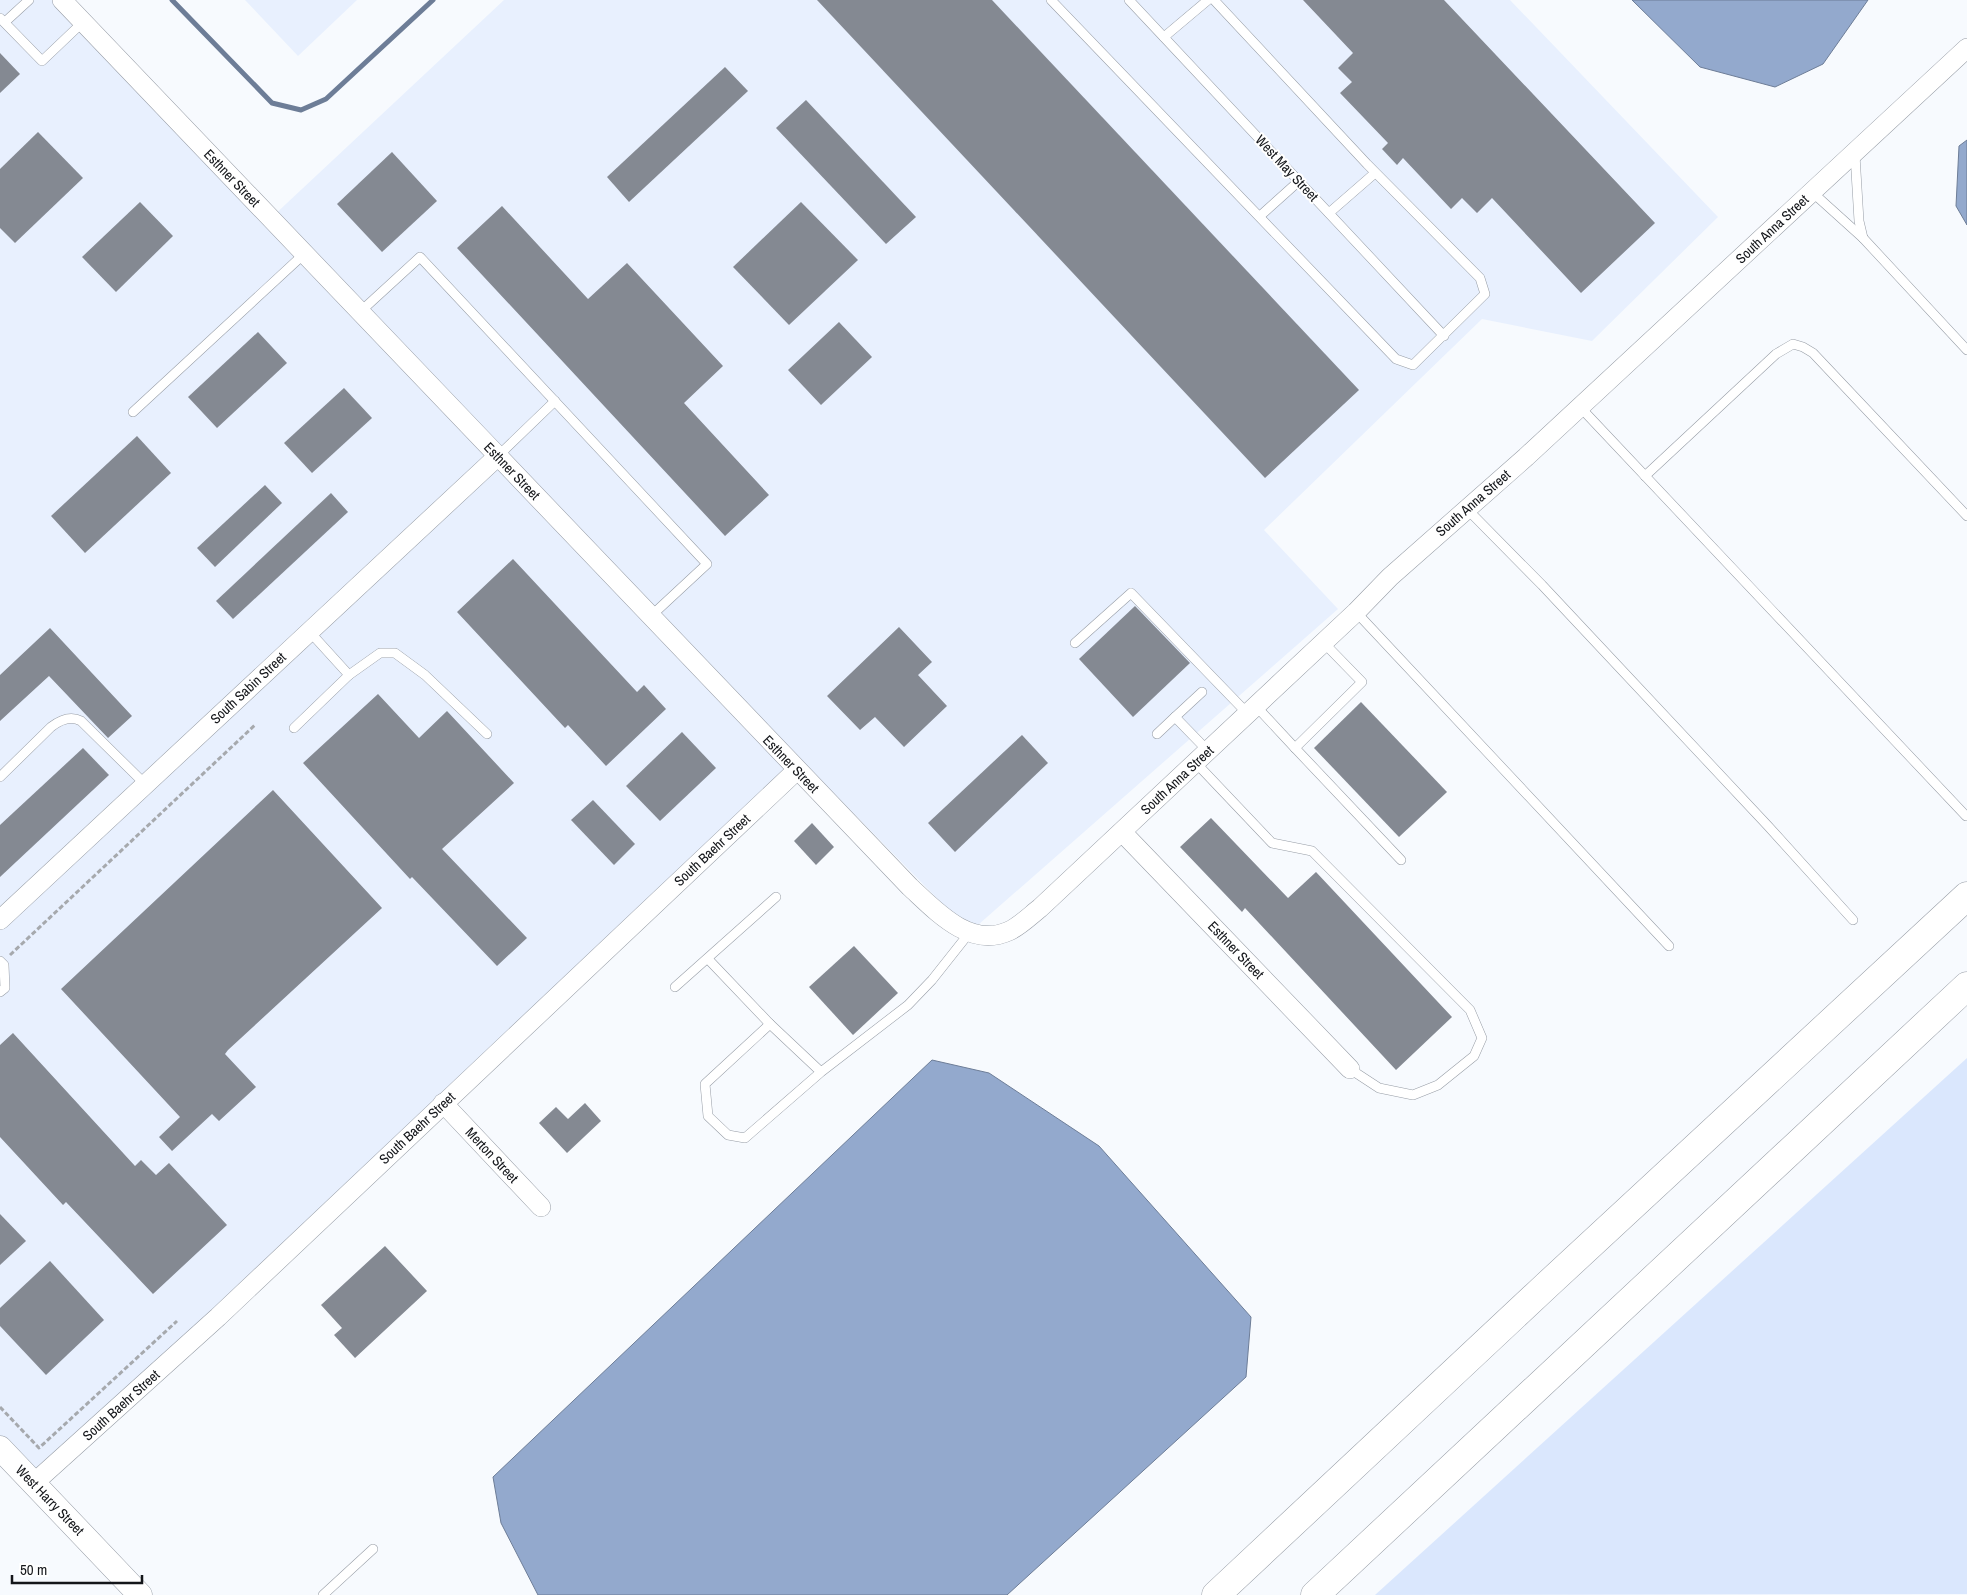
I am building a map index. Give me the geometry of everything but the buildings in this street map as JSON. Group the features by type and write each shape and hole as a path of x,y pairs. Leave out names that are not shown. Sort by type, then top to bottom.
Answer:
{"highway":[{"path":"1216,1595 1553,1279 1967,896"},
{"path":"1315,1595 1967,986"}],"street":[{"name":"Esthner Street","path":"62,0 910,887 948,921 970,932"},
{"name":"South Anna Street","path":"970,932 986,936 1009,931 1040,908 1356,612 1390,576 1580,407 1967,48"},
{"name":"South Sabin Street","path":"0,920 498,456"},
{"name":"South Baehr Street","path":"34,1483 218,1317 797,770"},
{"name":"Esthner Street","path":"1122,832 1350,1068"},
{"name":"Merton Street","path":"443,1103 541,1207"},
{"name":"West Harry Street","path":"0,1448 140,1595"}],"lane":[{"path":"29,0 2,20 42,61 82,22"},
{"path":"1051,0 1396,359 1413,365 1485,294 1480,278 1375,173 1214,0"},
{"name":"West May Street","path":"1129,0 1444,336"},
{"path":"1164,37 1208,0"},
{"path":"1855,152 1855,178 1859,220 1863,238"},
{"path":"1329,213 1375,173"},
{"path":"1260,216 1299,181"},
{"path":"1812,192 1863,238 1967,350"},
{"path":"133,412 304,254"},
{"path":"360,312 420,258 707,564 650,616"},
{"path":"1646,476 1776,354 1793,344 1813,353 1967,516"},
{"path":"498,456 555,401"},
{"path":"1580,407 1966,816"},
{"path":"1467,509 1542,585 1768,826 1853,920"},
{"path":"1075,643 1131,592 1251,709 1295,748 1401,860"},
{"path":"1356,612 1669,946"},
{"path":"309,631 349,675"},
{"path":"1295,748 1362,682 1323,642"},
{"path":"294,728 349,675 380,653 396,653 425,675 488,734"},
{"path":"1157,734 1202,692"},
{"path":"1175,717 1202,757 1272,843 1312,851 1470,1010 1482,1038 1474,1056 1462,1066 1438,1085 1413,1095 1379,1088 1350,1068"},
{"path":"0,777 51,727 58,722 70,718 81,721 145,784"},
{"path":"675,987 776,897"},
{"path":"770,1024 705,1084 708,1116 728,1135 745,1138 821,1072 908,1005 932,980 970,932"},
{"path":"708,959 770,1024 821,1072"},
{"path":"0,992 5,988 4,965 1,962"},
{"path":"323,1595 373,1549"}],"path":[{"path":"1,962 255,725"},
{"path":"0,1407 40,1448 177,1321"}],"shaded area":[{"path":"0,0 63,0 271,218 504,0 1510,0 1718,217 1592,341 1482,319 1264,530 1338,609 970,932 324,273 797,770 34,1483 0,1448"},
{"path":"245,0 357,0 298,56"},
{"path":"1967,1058 1967,1594 1375,1595"}],"water":[{"path":"1632,0 1868,0 1823,64 1775,87 1700,67"},
{"path":"1967,140 1967,225 1956,206 1959,146"},
{"path":"932,1060 989,1073 1099,1146 1251,1317 1246,1377 1007,1595 538,1595 501,1523 493,1477"}],"waterway":[{"path":"172,0 272,103 301,110 326,99 433,0"}]}
